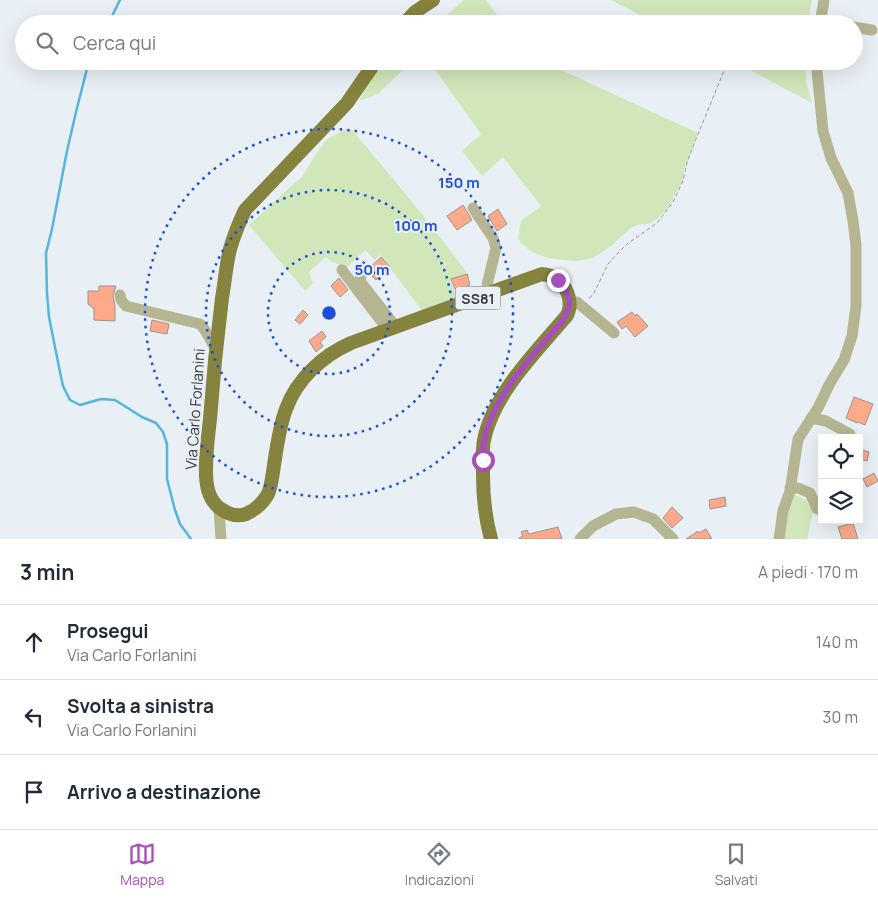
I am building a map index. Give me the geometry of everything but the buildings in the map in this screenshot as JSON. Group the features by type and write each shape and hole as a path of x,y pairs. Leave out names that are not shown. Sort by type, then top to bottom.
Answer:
{"main road":[{"path":"412,15 433,0"},
{"name":"Via Carlo Forlanini","path":"219,508 208,492 207,448 215,348 230,250 236,228 245,210 347,103 370,70"},
{"name":"SS81","path":"219,508 227,513 240,515 256,509 263,502 271,482 286,409 292,395 300,382 329,355 351,343 542,274 552,275 565,287 568,295 576,304"},
{"path":"491,539 483,498 484,442 489,424 502,397 516,377 576,304"}],"street":[{"path":"821,15 824,0"},
{"path":"863,28 872,30"},
{"path":"779,539 798,439 818,408 844,360 852,336 856,306 856,245 853,221 848,193 831,158 823,131 817,70"},
{"path":"473,208 492,238 496,248 487,285 489,294"},
{"path":"342,270 392,328"},
{"path":"362,274 360,279 362,284 392,328"},
{"path":"120,295 121,300 126,306 200,324 207,332 215,348"},
{"path":"576,304 614,333"},
{"path":"811,418 826,421 850,434"},
{"path":"790,488 798,488 810,493 817,509"},
{"path":"219,508 221,539"},
{"path":"580,539 593,526 616,514 634,512 653,519 673,539"}],"path":[{"path":"576,304 593,295 608,264 616,254 657,223 673,202 683,181 694,144 724,70"}],"green space":[{"path":"464,0 486,0 497,15 446,15"},
{"path":"611,0 812,0 810,15 640,15"},
{"path":"379,70 403,70 378,94 359,101"},
{"path":"435,70 562,70 698,133 684,170 683,180 668,208 649,224 632,227 611,246 593,258 577,261 545,257 530,251 521,243 518,238 521,221 541,206 503,157 482,176 462,151 481,134"},
{"path":"750,70 805,70 806,81 812,103"},
{"path":"344,130 352,130 442,239 470,277 450,281 460,302 424,313 380,255 375,260 365,250 344,270 326,257 309,272 313,283 305,291 249,225 302,177 327,139"},
{"path":"792,493 806,500 813,512 807,539 783,539"}],"waterway":[{"path":"112,15 120,0"},
{"path":"87,70 67,151 46,253 49,317 63,386 70,400 80,405 101,399 115,400 142,417 156,423 163,432 167,444 167,479 175,510 180,524 191,539"}],"route":[{"path":"483,460 484,442 489,424 502,397 520,370 568,312 570,304 568,295 565,287 558,280"}]}
